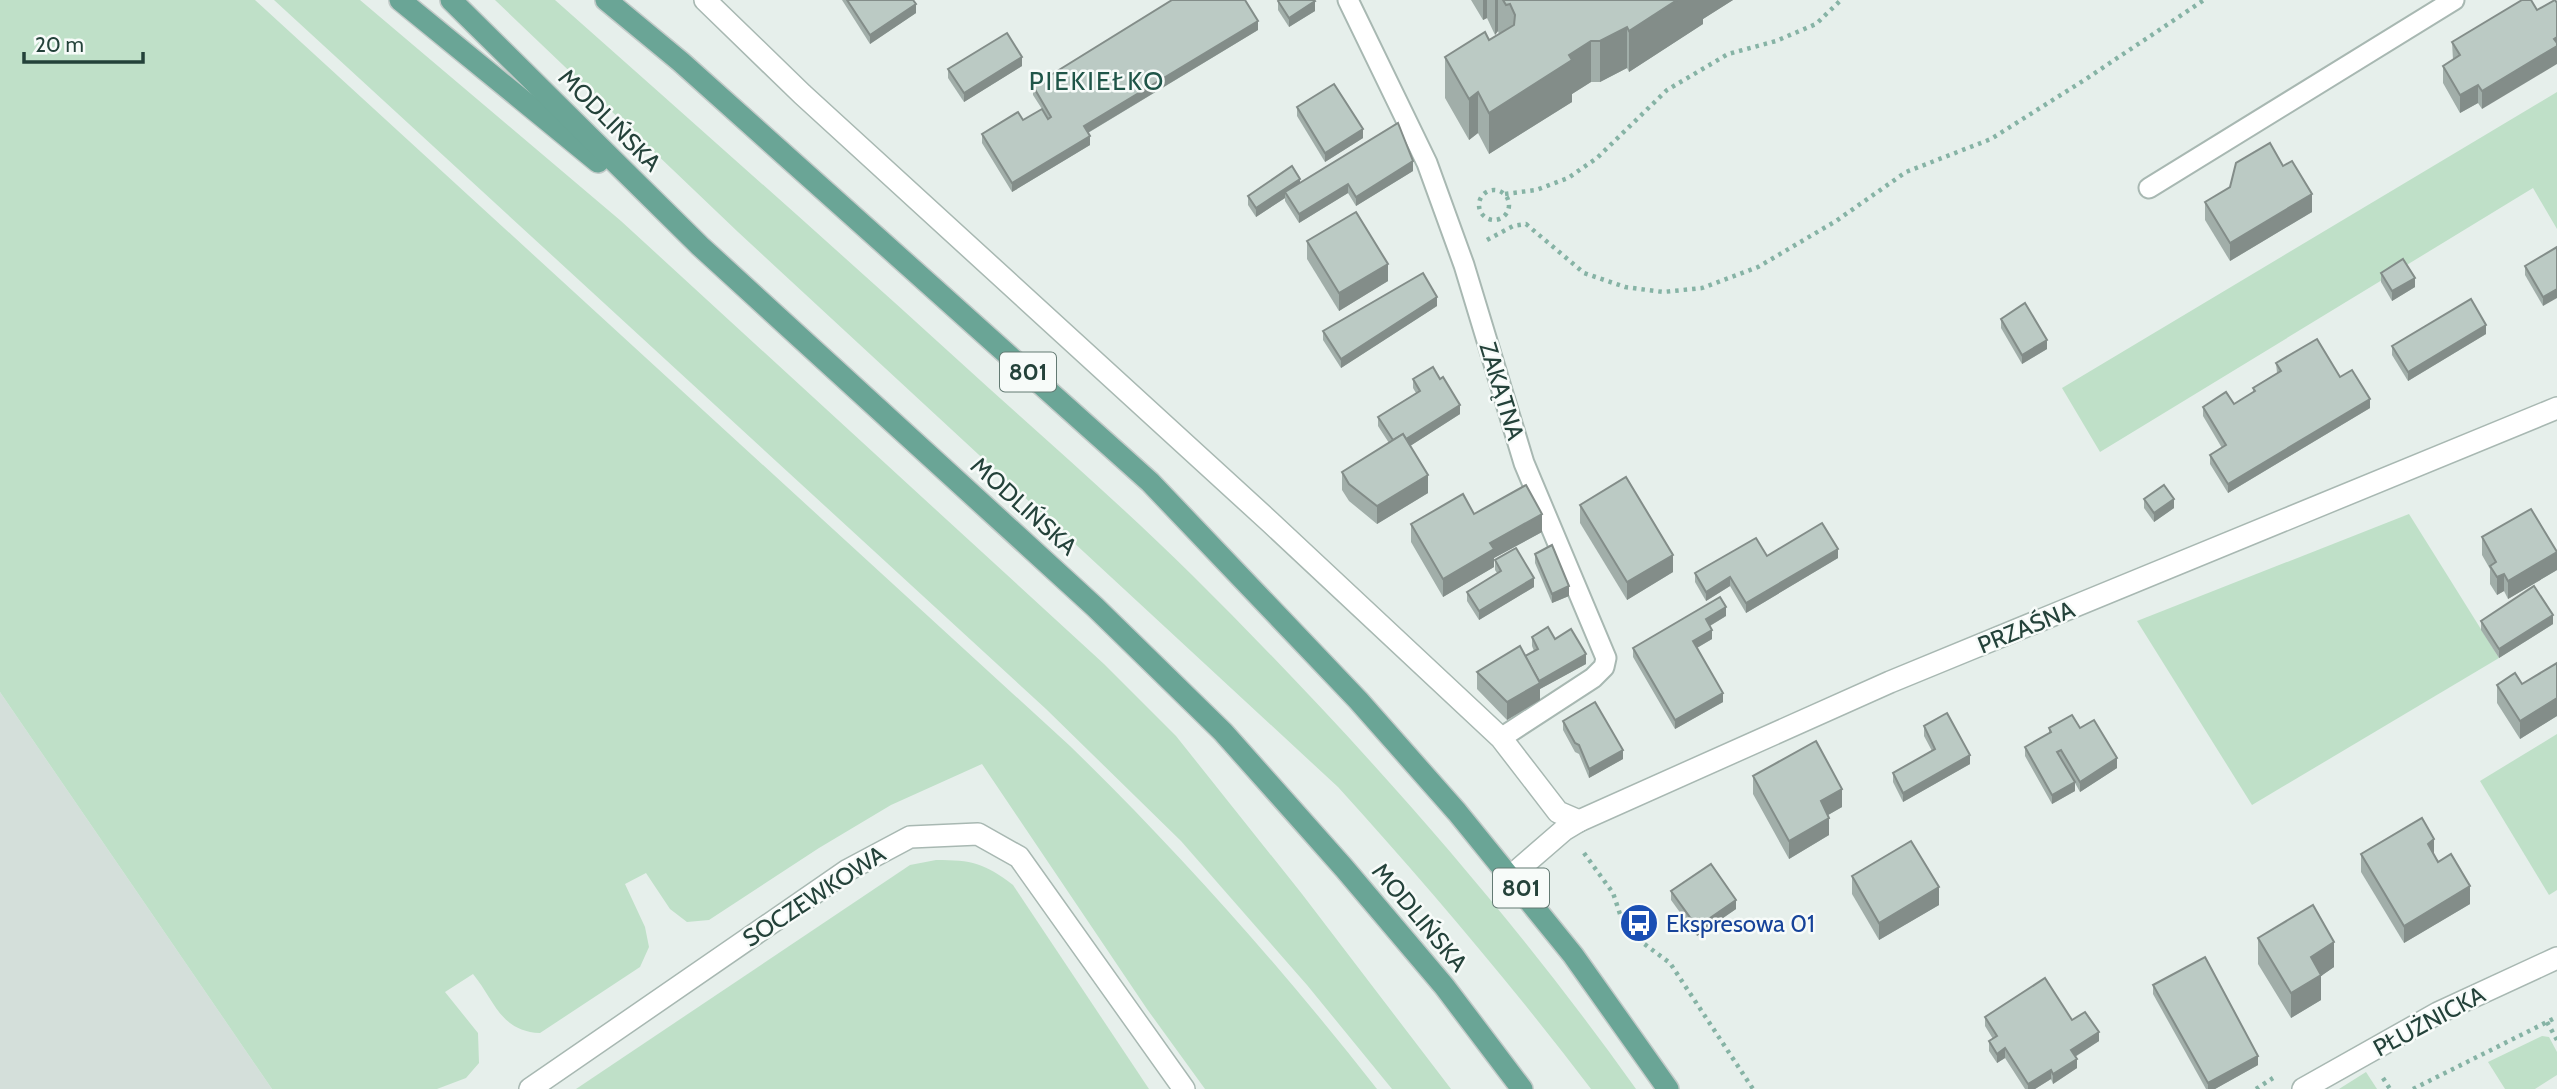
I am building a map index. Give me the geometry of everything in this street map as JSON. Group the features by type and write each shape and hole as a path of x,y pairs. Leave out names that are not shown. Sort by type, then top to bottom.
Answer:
{"main road":[{"path":"400,0 700,246"},
{"name":"MODLIŃSKA","path":"451,0 700,246 1095,607 1223,732 1444,986 1522,1089"},
{"name":"801","path":"606,0 681,62 1150,482 1358,700 1511,876 1573,955 1668,1089"},
{"path":"624,0 681,62"}],"street":[{"path":"705,0 802,94 1270,522 1501,738 1558,812 1572,826"},
{"name":"PRZAŚNA","path":"1511,876 1572,826 1890,682 2557,408"},
{"name":"SOCZEWKOWA","path":"530,1089 848,870 910,837 978,834 1019,858 1184,1089"},
{"name":"PŁUŻNICKA","path":"2303,1089 2438,1013 2557,958"}],"lane":[{"name":"ZAKĄTNA","path":"1348,0 1427,163 1464,265 1524,463 1606,658 1604,667 1593,678 1501,738"},
{"path":"2149,188 2454,0"}],"path":[{"path":"1505,194 1509,208 1504,216 1495,221 1482,215 1478,206 1481,195 1490,190 1505,194 1536,190 1568,178 1597,158 1667,90 1728,54 1776,41 1816,24 1841,0"},
{"path":"1464,265 1476,246 1513,226 1526,224 1584,273 1625,287 1663,292 1702,288 1758,267 1836,221 1906,172 1991,139 2204,0"},
{"path":"1572,826 1580,847 1613,893 1620,914 1643,943 1670,963 1753,1089"},
{"path":"2413,1089 2557,1017"},
{"path":"2547,1022 2557,1040"}],"shaded area":[{"path":"0,692 272,1089 0,1089"}],"green space":[{"path":"0,0 255,0 1070,746 1229,912 1377,1089 1205,1089 1147,1009 982,764 891,805 819,848 709,920 687,922 670,909 646,873 625,884 645,927 649,947 640,967 540,1033 516,1027 507,1021 473,974 445,992 478,1033 479,1063 466,1078 437,1089 272,1089 0,692"},
{"path":"274,0 360,0 621,221 1104,664 1176,736 1302,894 1451,1089 1392,1089 1307,985 1181,841 1046,709"},
{"path":"495,0 555,0 1164,547 1252,635 1425,823 1534,953 1636,1089 1591,1089 1468,935 1338,787 738,232"},
{"path":"2557,92 2557,229 2533,188 2100,452 2062,388"},
{"path":"2409,514 2499,658 2252,805 2137,621"},
{"path":"2557,734 2557,890 2549,895 2480,781"},
{"path":"936,860 977,864 1013,885 1149,1089 576,1089 910,865"},
{"path":"2542,1036 2549,1037 2557,1052 2557,1075 2535,1089 2505,1089 2488,1062"},
{"path":"2366,1072 2377,1089 2339,1089"}],"building":[{"path":"847,0 913,0 916,4 870,35"},
{"path":"1172,0 1245,0 1258,21 1084,126 1090,136 1012,183 982,134 1018,112 1023,120 1042,109 1048,119 1051,117 1033,86"},
{"path":"1279,0 1314,0 1315,1 1289,18"},
{"path":"1503,0 1677,0 1629,31 1627,27 1600,41 1591,41 1569,55 1572,60 1489,113 1478,92 1469,99 1445,57 1485,32 1489,40 1514,25 1515,15 1510,4 1506,5"},
{"path":"2522,0 2531,0 2537,10 2555,0 2557,37 2554,39 2557,46 2482,91 2478,85 2460,95 2443,66 2460,55 2452,42"},
{"path":"1007,33 1022,57 964,93 948,69"},
{"path":"1334,84 1363,129 1325,153 1297,107"},
{"path":"1398,123 1413,161 1356,197 1348,184 1299,214 1285,192"},
{"path":"2270,143 2283,166 2292,161 2312,194 2230,243 2205,202 2230,187 2236,163"},
{"path":"1292,166 1300,179 1256,208 1248,196"},
{"path":"1356,212 1388,264 1339,293 1307,241"},
{"path":"2557,247 2557,289 2543,297 2525,266"},
{"path":"2403,259 2415,278 2392,291 2381,273"},
{"path":"1423,273 1437,297 1341,359 1323,331"},
{"path":"2471,299 2486,325 2408,372 2392,346"},
{"path":"2025,303 2047,340 2022,355 2001,319"},
{"path":"2317,339 2340,377 2352,370 2370,399 2228,484 2210,455 2226,445 2203,407 2226,392 2234,404 2255,391 2253,388 2281,371 2276,363"},
{"path":"1433,367 1440,379 1443,377 1460,405 1406,439 1403,434 1393,440 1378,417 1420,391 1413,379"},
{"path":"1403,434 1428,475 1377,506 1349,484 1342,472"},
{"path":"1626,477 1673,555 1627,582 1580,505"},
{"path":"1526,485 1542,514 1490,543 1494,549 1443,579 1411,524 1463,494 1474,514"},
{"path":"2164,485 2174,499 2154,513 2144,499"},
{"path":"2531,509 2557,552 2508,581 2504,574 2497,577 2490,566 2496,562 2482,537"},
{"path":"1822,523 1838,549 1746,603 1730,577 1706,592 1695,573 1756,538 1767,556"},
{"path":"1552,545 1569,586 1552,594 1535,554"},
{"path":"1516,548 1534,578 1479,611 1467,592 1501,571 1495,560"},
{"path":"2534,586 2553,615 2499,649 2481,621"},
{"path":"1720,597 1726,607 1706,619 1712,630 1693,641 1723,693 1675,720 1633,648"},
{"path":"1548,627 1555,639 1571,629 1586,654 1539,681 1525,656 1538,649 1532,637"},
{"path":"1520,646 1540,683 1507,702 1477,672"},
{"path":"2557,663 2557,698 2520,721 2497,685 2515,673 2522,684"},
{"path":"1595,702 1623,750 1589,769 1579,745 1575,743 1563,721"},
{"path":"1947,713 1970,755 1903,793 1893,773 1935,749 1924,726"},
{"path":"2072,715 2080,728 2094,720 2117,758 2080,782 2061,750 2057,752 2075,782 2052,795 2025,747 2051,732 2049,728"},
{"path":"1816,741 1842,789 1821,801 1829,818 1789,841 1753,776"},
{"path":"2422,818 2434,839 2428,844 2438,862 2451,854 2470,886 2404,926 2361,854"},
{"path":"1911,841 1939,887 1879,923 1852,876"},
{"path":"1711,864 1736,900 1697,927 1671,891"},
{"path":"2313,905 2334,942 2311,957 2321,975 2291,993 2258,938"},
{"path":"2205,957 2258,1056 2208,1083 2153,985"},
{"path":"2045,978 2072,1020 2085,1012 2099,1032 2071,1050 2077,1059 2053,1074 2051,1070 2028,1084 2005,1048 1997,1054 1989,1041 1997,1036 1985,1017"}],"place":[{"name":"Ekspresowa 01","path":"1639,923"}],"district":[{"name":"PIEKIEŁKO","path":"1097,81"}]}
